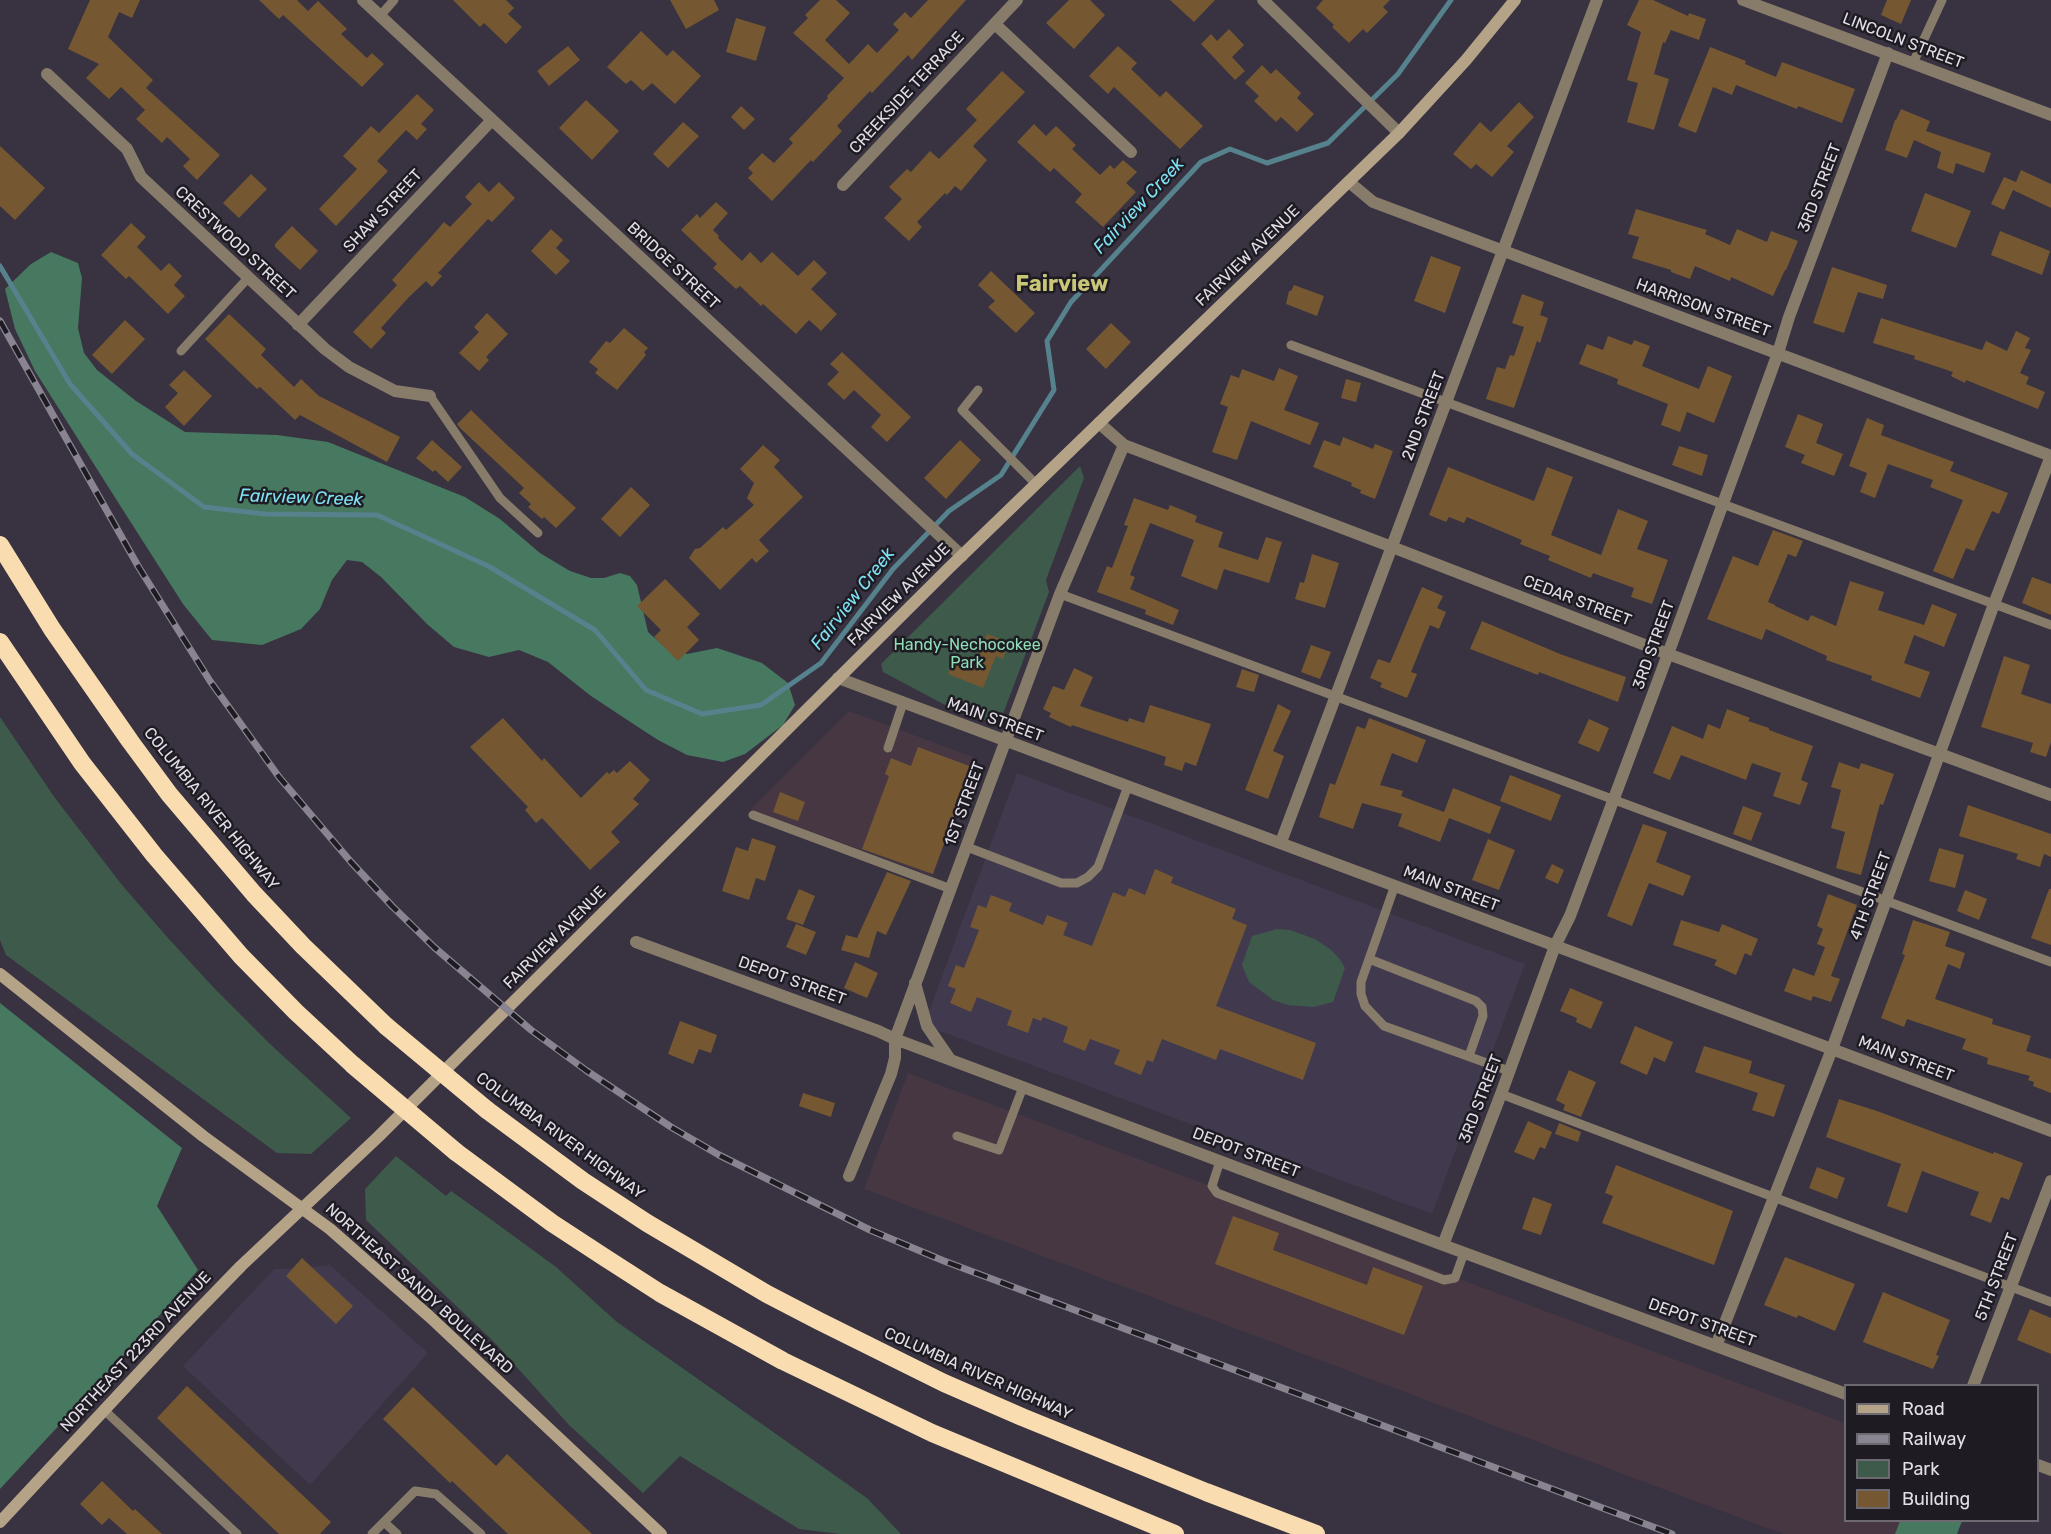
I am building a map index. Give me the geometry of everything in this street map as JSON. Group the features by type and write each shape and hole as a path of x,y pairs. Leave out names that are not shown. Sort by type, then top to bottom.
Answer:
{"highway":[{"name":"COLUMBIA RIVER HIGHWAY","path":"0,545 70,657 169,794 268,909 311,954 386,1026 486,1110 583,1181 647,1223 819,1321 944,1383 1022,1417 1316,1534"},
{"path":"0,642 82,763 154,855 242,956 296,1012 353,1065 456,1152 543,1217 660,1293 783,1361 932,1433 1175,1534"}],"main road":[{"name":"FAIRVIEW AVENUE","path":"302,1209 394,1121 962,556 1399,133 1460,67 1515,0"},
{"name":"NORTHEAST SANDY BOULEVARD","path":"0,974 203,1136 330,1229 430,1317 661,1534"},
{"name":"NORTHEAST 223RD AVENUE","path":"0,1522 224,1282 302,1209"}],"street":[{"name":"BRIDGE STREET","path":"363,0 962,556"},
{"name":"CREEKSIDE TERRACE","path":"843,185 1017,0"},
{"path":"1263,0 1399,133"},
{"name":"2ND STREET","path":"1281,842 1597,0"},
{"name":"LINCOLN STREET","path":"1743,0 2051,115"},
{"path":"994,24 1131,152"},
{"name":"3RD STREET","path":"1443,1245 1555,946 1570,916 1614,800 1778,353 1788,317 1888,53"},
{"name":"CRESTWOOD STREET","path":"47,74 127,149 141,177 325,350 349,366 396,391 430,396"},
{"name":"SHAW STREET","path":"298,325 491,121"},
{"name":"HARRISON STREET","path":"1349,182 1373,202 2051,456"},
{"name":"CEDAR STREET","path":"1099,423 1124,446 1668,654 2051,795"},
{"name":"1ST STREET","path":"849,1176 891,1074 895,1058 894,1039 1060,594 1124,446"},
{"name":"4TH STREET","path":"1716,1346 1776,1198 1887,902 1994,604 2051,456"},
{"name":"MAIN STREET","path":"838,678 2051,1131"},
{"name":"DEPOT STREET","path":"636,942 1844,1394"},
{"path":"915,983 927,1026 950,1059"},
{"name":"5TH STREET","path":"1974,1384 2051,1181"}],"lane":[{"path":"380,16 394,0"},
{"path":"1913,63 1942,0"},
{"path":"180,351 248,278"},
{"path":"1291,345 2051,625"},
{"path":"978,390 962,410 1036,484"},
{"path":"430,396 500,498 538,533"},
{"path":"1060,594 2051,962"},
{"path":"888,748 903,703"},
{"path":"967,847 1061,883 1077,883 1088,877 1098,867 1128,786"},
{"path":"753,815 951,889"},
{"path":"1395,885 1360,982 1365,1006 1384,1026 1509,1071"},
{"path":"1369,959 1476,1001 1482,1007 1483,1016 1469,1056"},
{"path":"957,1136 999,1150 1023,1087"},
{"path":"1501,1094 2051,1302"},
{"path":"1220,1161 1212,1186 1217,1193 1444,1280 1455,1278 1464,1253"},
{"path":"104,1410 237,1534"},
{"path":"372,1534 415,1491 436,1494 481,1534"},
{"path":"384,1522 397,1534"}],"shaded area":[{"path":"849,711 973,757 932,876 751,809"},
{"path":"1017,773 1525,964 1432,1214 924,1025"},
{"path":"908,1073 1844,1423 1844,1522 1900,1522 1895,1534 1783,1534 864,1189"},
{"path":"299,1264 310,1267 330,1265 428,1353 310,1485 183,1366 274,1269 293,1268"}],"green space":[{"path":"51,252 78,263 82,278 78,328 84,353 97,370 136,401 185,432 277,435 328,442 465,497 500,519 540,553 570,571 591,578 604,578 620,573 630,576 637,585 648,632 666,648 687,654 717,648 762,663 788,683 795,705 783,725 745,754 723,762 687,755 658,740 591,696 548,662 519,650 489,657 454,647 427,624 381,577 362,562 347,560 332,580 320,609 301,629 262,645 212,640 183,604 121,507 35,371 15,329 5,289 31,264"},
{"name":"Handy-Nechocokee Park","path":"1080,466 1084,478 1046,580 1049,592 1003,714 988,721 947,706 883,672 881,664"},
{"path":"0,717 55,798 122,885 168,938 271,1045 351,1118 311,1154 277,1153 6,955 0,940"},
{"path":"1277,929 1290,930 1315,939 1339,958 1345,968 1333,1002 1314,1007 1288,1005 1273,1000 1249,982 1242,965 1252,936"},
{"path":"0,1003 182,1148 157,1206 198,1270 141,1337 0,1489"},
{"path":"396,1156 446,1196 451,1191 556,1267 617,1322 867,1498 901,1534 840,1534 799,1529 680,1456 643,1493 569,1425 494,1342 366,1220 365,1189"},
{"path":"1899,1522 1962,1522 1957,1534 1895,1534"}],"building":[{"path":"90,0 140,0 132,18 119,12 108,37 153,80 146,88 220,155 197,180 183,166 190,159 167,137 162,143 136,119 145,110 121,87 109,99 86,78 99,64 68,49"},
{"path":"259,0 297,0 308,11 318,1 347,29 341,34 367,58 372,53 384,64 362,87 283,15 279,19"},
{"path":"453,0 506,0 514,8 508,14 522,27 506,44 484,23 480,27"},
{"path":"670,0 714,0 719,10 686,29"},
{"path":"820,0 836,0 850,13 825,40 849,64 868,44 877,53 899,30 893,24 905,12 911,18 928,0 966,0 912,60 908,55 872,93 870,91 837,126 842,131 772,201 748,178 753,173 748,168 762,153 774,163 793,143 789,139 844,78 793,33 808,18 805,15"},
{"path":"1069,0 1090,0 1105,15 1074,49 1046,23"},
{"path":"1170,0 1215,0 1194,22"},
{"path":"1323,0 1390,0 1383,7 1388,12 1367,33 1363,29 1349,43 1316,8"},
{"path":"1639,0 1653,0 1688,16 1689,13 1706,19 1699,40 1671,30 1665,43 1663,42 1654,74 1669,79 1654,130 1627,122 1638,83 1627,80 1641,32 1627,25"},
{"path":"1887,0 1911,0 1901,24 1881,15"},
{"path":"736,18 766,27 756,61 726,52"},
{"path":"1229,29 1244,45 1232,57 1245,71 1235,80 1201,44 1211,34 1217,41"},
{"path":"641,31 667,56 673,50 701,76 675,104 652,83 643,91 631,80 626,84 607,67"},
{"path":"568,46 580,60 549,86 537,71"},
{"path":"1118,46 1137,63 1131,69 1160,97 1166,91 1203,126 1180,149 1114,87 1108,94 1089,76"},
{"path":"1710,47 1746,61 1745,64 1776,77 1782,62 1855,89 1842,123 1798,106 1797,109 1736,85 1732,95 1713,87 1696,133 1678,126"},
{"path":"1262,65 1271,74 1276,69 1301,93 1297,98 1314,114 1297,132 1281,117 1276,122 1254,101 1259,96 1245,83"},
{"path":"1002,71 1025,92 973,146 987,160 961,191 955,186 947,195 945,193 917,222 922,227 909,241 884,218 902,199 889,187 907,169 911,172 930,151 939,159 977,120 966,109"},
{"path":"417,94 434,110 421,124 427,129 417,140 406,130 377,161 388,171 336,226 319,209 357,169 343,156 371,126 379,133"},
{"path":"586,100 619,131 592,160 559,128"},
{"path":"1519,102 1534,117 1507,146 1514,152 1492,177 1476,164 1471,169 1453,154 1480,122 1491,132"},
{"path":"741,106 755,119 744,130 731,117"},
{"path":"1901,109 1930,121 1926,131 1991,153 1984,173 1956,163 1953,174 1937,168 1941,152 1914,140 1907,158 1885,150"},
{"path":"683,122 699,136 668,168 653,154"},
{"path":"1034,124 1046,136 1056,126 1076,145 1072,149 1100,175 1110,165 1114,169 1123,160 1137,172 1126,183 1136,192 1103,227 1075,202 1082,194 1054,168 1050,172 1017,142"},
{"path":"0,146 45,188 15,220 0,206"},
{"path":"2021,170 2051,184 2051,208 2013,190 2004,210 1991,204 2004,177 2016,182"},
{"path":"251,174 267,189 239,218 223,203"},
{"path":"479,182 489,192 499,182 515,198 492,222 488,219 438,273 442,276 432,287 426,281 409,297 381,328 386,333 371,349 353,332 397,285 392,280 444,222 450,227 472,204 465,197"},
{"path":"1925,193 1971,211 1956,248 1911,231"},
{"path":"716,202 728,213 713,230 719,236 718,238 742,261 750,252 761,263 772,252 798,276 814,260 827,273 811,289 837,314 821,331 809,320 796,334 740,286 736,289 713,268 717,264 681,230 697,214 700,218"},
{"path":"1636,209 1707,230 1705,234 1730,245 1737,229 1767,242 1771,231 1798,241 1773,296 1731,277 1730,281 1695,266 1690,279 1671,272 1671,270 1632,258 1639,237 1628,234"},
{"path":"131,223 146,237 137,247 161,271 169,263 182,276 174,285 185,296 168,314 129,276 126,279 101,255"},
{"path":"292,226 318,251 300,270 275,247 275,244"},
{"path":"551,229 563,240 556,248 570,261 556,275 531,251"},
{"path":"2000,231 2050,251 2042,275 1991,255"},
{"path":"1431,256 1461,267 1445,313 1414,301"},
{"path":"1832,267 1887,285 1883,299 1858,292 1844,333 1813,323"},
{"path":"991,271 1035,313 1016,333 988,307 995,301 978,285"},
{"path":"1294,285 1324,296 1317,316 1286,304 1289,291"},
{"path":"1522,294 1544,302 1540,315 1548,318 1540,343 1537,341 1514,408 1486,399 1497,367 1505,369 1510,355 1514,356 1524,327 1512,323"},
{"path":"487,313 508,334 486,357 489,360 479,371 459,353 479,332 474,327"},
{"path":"229,314 266,349 261,355 294,387 301,379 319,396 400,437 387,462 300,415 295,420 260,387 257,389 205,339"},
{"path":"1881,318 1982,350 1986,341 2007,351 2016,331 2030,338 2025,348 2031,350 2020,373 2029,377 2026,384 2045,392 2038,409 1966,380 1965,383 1951,376 1953,372 1914,359 1915,356 1873,343"},
{"path":"125,320 145,339 112,374 92,355"},
{"path":"1111,323 1131,342 1106,369 1086,349"},
{"path":"624,328 648,348 644,352 646,355 617,390 595,373 598,369 589,362 606,341 610,343"},
{"path":"1608,336 1632,345 1634,340 1650,346 1642,366 1699,389 1708,366 1732,376 1714,423 1687,412 1680,432 1661,425 1668,404 1617,384 1618,379 1579,364 1587,344 1603,350"},
{"path":"842,352 911,417 887,442 871,427 881,415 854,390 844,400 827,384 839,372 830,364"},
{"path":"1279,368 1298,376 1284,410 1319,423 1310,445 1251,421 1237,460 1212,452 1228,407 1220,404 1231,375 1239,378 1242,369 1274,381"},
{"path":"184,370 212,396 184,426 165,407 178,393 169,385"},
{"path":"1346,379 1361,383 1356,402 1341,398"},
{"path":"471,410 576,508 556,528 528,507 531,504 519,493 524,488 457,424"},
{"path":"1798,414 1823,424 1816,443 1843,454 1834,476 1801,463 1805,455 1785,447"},
{"path":"1867,418 1884,425 1881,435 1954,462 1950,471 2008,493 1999,514 1992,511 1974,551 1966,548 1953,579 1933,571 1963,500 1930,487 1933,480 1888,464 1875,498 1860,492 1867,473 1849,466"},
{"path":"1343,437 1373,449 1375,444 1393,451 1375,499 1360,493 1361,490 1351,486 1352,483 1313,467 1324,440 1340,446"},
{"path":"432,440 462,467 448,482 416,458"},
{"path":"960,440 981,460 946,499 924,478"},
{"path":"763,445 780,460 774,467 803,497 759,540 769,551 756,563 752,558 720,590 689,558 695,549 700,548 723,527 726,530 754,505 747,498 754,483 740,469"},
{"path":"1679,446 1708,455 1702,476 1672,465"},
{"path":"1448,467 1534,501 1547,467 1573,477 1551,535 1601,555 1618,509 1648,521 1637,549 1668,560 1652,604 1631,597 1634,588 1593,573 1591,578 1548,560 1550,556 1520,544 1522,540 1467,517 1464,523 1449,517 1446,522 1429,515"},
{"path":"631,487 650,505 620,537 601,519"},
{"path":"1134,498 1168,510 1170,505 1197,516 1195,522 1223,532 1218,547 1258,560 1266,537 1282,542 1269,583 1224,569 1217,590 1181,576 1194,540 1150,523 1130,575 1135,577 1130,589 1179,610 1173,625 1145,614 1146,610 1097,592 1107,566 1112,568 1128,526 1124,525"},
{"path":"1773,530 1803,541 1796,557 1788,554 1768,602 1775,606 1808,621 1811,615 1836,626 1850,581 1884,592 1878,610 1924,625 1932,604 1957,614 1944,647 1914,635 1904,663 1930,672 1920,698 1871,680 1872,676 1826,660 1827,656 1766,629 1762,640 1707,619 1733,556 1758,566"},
{"path":"1312,554 1339,563 1325,608 1295,599 1300,582 1304,583"},
{"path":"2032,577 2051,584 2051,615 2022,603"},
{"path":"665,579 700,614 687,627 699,640 678,661 654,637 661,630 637,606"},
{"path":"1422,587 1443,596 1437,608 1446,612 1439,629 1430,625 1411,672 1417,674 1407,698 1380,687 1382,683 1370,678 1378,659 1390,663"},
{"path":"1482,621 1560,654 1626,677 1618,702 1470,649"},
{"path":"987,634 1009,642 1003,659 996,656 983,688 948,674 954,660 962,663 964,656 977,661"},
{"path":"1311,645 1331,652 1320,679 1301,672"},
{"path":"2004,656 2030,665 2021,694 2051,704 2051,742 2046,757 2030,752 2033,743 1981,727"},
{"path":"1074,668 1093,677 1080,706 1128,722 1129,718 1144,723 1150,705 1211,724 1196,766 1185,762 1182,771 1164,765 1166,757 1072,725 1071,727 1049,717 1051,713 1043,709 1053,686 1064,690"},
{"path":"1242,669 1259,675 1254,692 1236,687"},
{"path":"1278,704 1291,711 1273,751 1284,756 1268,799 1245,790"},
{"path":"1727,709 1750,718 1748,721 1813,746 1801,780 1808,783 1800,805 1773,796 1781,773 1752,763 1746,780 1681,755 1670,780 1653,773 1672,726 1703,739 1708,724 1720,729"},
{"path":"503,718 542,761 544,758 581,798 607,772 609,774 614,770 617,773 630,761 650,780 633,799 639,804 611,832 620,842 590,870 542,818 536,823 525,810 528,807 470,747"},
{"path":"1369,718 1426,740 1417,763 1392,753 1380,785 1403,791 1401,796 1444,812 1453,788 1501,807 1490,834 1449,818 1440,842 1398,826 1402,814 1362,803 1353,829 1319,817 1330,783 1335,785 1357,726 1365,729"},
{"path":"1589,719 1609,728 1599,752 1578,743"},
{"path":"918,747 972,767 933,874 862,849 889,776 885,774 891,758 911,766"},
{"path":"1839,762 1859,769 1861,763 1894,774 1883,805 1880,804 1861,875 1836,868 1845,832 1831,828 1841,790 1831,787"},
{"path":"1510,775 1561,795 1551,821 1500,801"},
{"path":"780,792 805,802 798,821 773,812"},
{"path":"1968,805 2051,834 2051,857 2044,854 2040,867 2016,859 2018,854 1959,836"},
{"path":"1743,806 1762,813 1751,841 1733,834"},
{"path":"1643,824 1667,832 1656,862 1691,876 1683,896 1649,883 1632,926 1607,916"},
{"path":"752,838 776,846 765,881 756,878 749,900 722,891 736,847 748,851"},
{"path":"1488,839 1515,850 1499,890 1472,880"},
{"path":"1939,848 1964,855 1955,888 1929,881"},
{"path":"1552,864 1564,870 1558,884 1545,878"},
{"path":"1155,869 1173,877 1171,883 1236,909 1232,919 1247,925 1216,1006 1316,1043 1303,1080 1220,1049 1216,1060 1162,1039 1153,1062 1147,1060 1141,1075 1114,1064 1120,1050 1090,1039 1085,1051 1063,1042 1068,1027 1043,1017 1041,1021 1033,1018 1028,1033 1007,1025 1012,1011 977,997 971,1012 950,1003 956,989 948,986 956,965 964,968 979,930 970,927 978,905 986,908 991,895 1012,903 1009,911 1043,925 1047,915 1068,923 1063,935 1092,946 1113,892 1125,897 1129,888 1145,895"},
{"path":"887,872 911,881 886,935 877,931 869,958 841,950 846,935 857,938"},
{"path":"799,889 815,896 803,925 786,919"},
{"path":"2049,889 2051,889 2051,945 2031,938"},
{"path":"1965,890 1987,899 1979,920 1957,911"},
{"path":"1828,894 1857,905 1831,976 1840,979 1831,1002 1813,996 1811,1001 1784,991 1793,968 1814,976 1825,947 1817,944 1823,929 1817,926"},
{"path":"1681,920 1719,932 1722,924 1758,939 1751,956 1745,953 1736,975 1714,965 1717,960 1673,945"},
{"path":"1913,920 1950,932 1945,946 1965,953 1960,969 1948,964 1935,999 1993,1019 1992,1024 2031,1036 2026,1051 2051,1059 2051,1093 2033,1086 2034,1082 2028,1080 2030,1076 1987,1064 1988,1058 1962,1049 1966,1039 1907,1019 1904,1027 1881,1018 1905,955 1902,954"},
{"path":"796,924 816,932 806,955 786,947"},
{"path":"855,962 878,973 867,998 844,988"},
{"path":"1570,988 1603,1002 1591,1029 1576,1022 1577,1018 1560,1011"},
{"path":"680,1021 717,1035 711,1053 699,1049 693,1064 668,1054"},
{"path":"1635,1026 1673,1042 1665,1062 1654,1057 1647,1075 1620,1063"},
{"path":"1704,1046 1752,1061 1749,1073 1785,1085 1774,1117 1752,1110 1758,1093 1695,1072"},
{"path":"1569,1070 1596,1082 1581,1117 1563,1110 1565,1105 1556,1100"},
{"path":"803,1093 835,1103 831,1117 799,1106"},
{"path":"1839,1099 2023,1163 2009,1200 2001,1197 1991,1223 1970,1215 1979,1192 1922,1171 1907,1213 1887,1206 1901,1164 1826,1137"},
{"path":"1528,1121 1552,1132 1545,1149 1540,1147 1534,1160 1514,1152"},
{"path":"1559,1123 1581,1132 1578,1142 1555,1134"},
{"path":"1616,1165 1733,1211 1714,1265 1602,1223 1613,1196 1605,1193"},
{"path":"1817,1167 1845,1178 1837,1199 1809,1188"},
{"path":"1533,1197 1552,1204 1541,1235 1522,1229"},
{"path":"1233,1216 1279,1233 1273,1250 1367,1285 1373,1267 1423,1286 1404,1335 1215,1264"},
{"path":"1785,1257 1855,1284 1835,1331 1798,1315 1797,1318 1764,1305"},
{"path":"302,1258 353,1306 336,1324 286,1276"},
{"path":"1883,1292 1950,1320 1933,1369 1863,1342"},
{"path":"2030,1309 2051,1318 2051,1354 2017,1340"},
{"path":"187,1386 331,1522 320,1534 279,1534 157,1418"},
{"path":"413,1387 496,1466 507,1454 592,1534 508,1534 383,1419"},
{"path":"102,1481 133,1511 135,1509 162,1534 127,1534 109,1518 102,1525 80,1504"}],"waterway":[{"name":"Fairview Creek","path":"0,266 70,384 132,454 204,507 265,514 377,515 488,566 595,630 646,690 702,714 761,705 821,663 893,569 949,511 1001,475 1054,390 1047,341 1071,302 1201,162 1230,149 1267,163 1328,143 1398,74 1451,0"}],"railway":[{"path":"0,321 138,566 210,681 279,777 351,862 435,948 531,1030 587,1071 671,1127 719,1155 870,1230 944,1261 1672,1534"}],"district":[{"name":"Fairview","path":"1062,285"}]}
